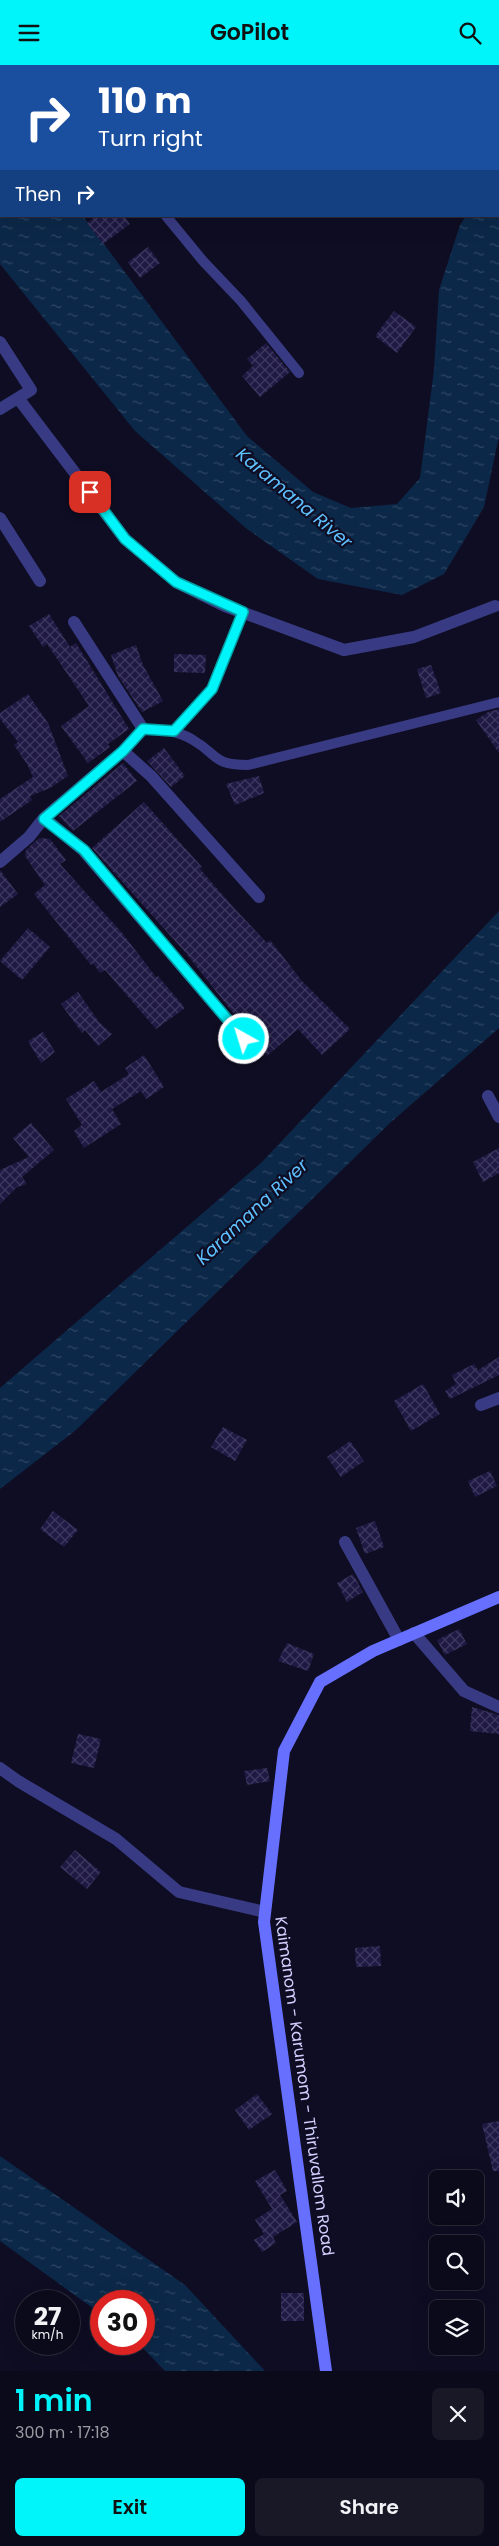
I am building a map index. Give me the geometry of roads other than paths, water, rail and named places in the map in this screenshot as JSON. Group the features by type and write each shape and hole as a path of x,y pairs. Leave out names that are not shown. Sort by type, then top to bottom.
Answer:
{"main road":[{"name":"Kaimanom - Karumom - Thiruvallom Road","path":"326,2371 264,1922 284,1751 320,1683 373,1651 499,1597"}],"street":[{"path":"0,342 31,390 0,409"},
{"path":"18,398 125,539 176,582 243,612 344,650 414,637 496,606"},
{"path":"0,518 40,581"},
{"path":"0,862 29,837 44,819 123,751 143,729 74,622"},
{"path":"123,751 151,776 259,897"},
{"path":"44,819 84,850 244,1039"},
{"path":"488,1096 499,1117"},
{"path":"481,1405 499,1398"},
{"path":"345,1542 399,1640"},
{"path":"414,1633 464,1691 499,1707"},
{"path":"0,1768 18,1781 116,1839 179,1892 265,1912"}],"lane":[{"path":"167,217 203,261 241,301 299,373"},
{"path":"174,731 212,689 243,612"},
{"path":"143,729 174,731 194,740 226,765 248,765 499,702"}],"water":[{"name":"Karamana River","path":"0,217 84,217 247,436 313,492 351,508 397,504 420,478 434,370 439,290 460,225 465,217 499,217 499,436 484,507 444,574 402,595 318,579 247,529 135,431 0,264"},
{"name":"Karamana River","path":"499,911 499,1028 390,1123 76,1430 0,1489 0,1388 262,1162"},
{"path":"0,2156 185,2285 265,2371 165,2371 150,2355 155,2355 155,2290 90,2290 90,2306 80,2299 80,2290 68,2290 0,2241"}]}
